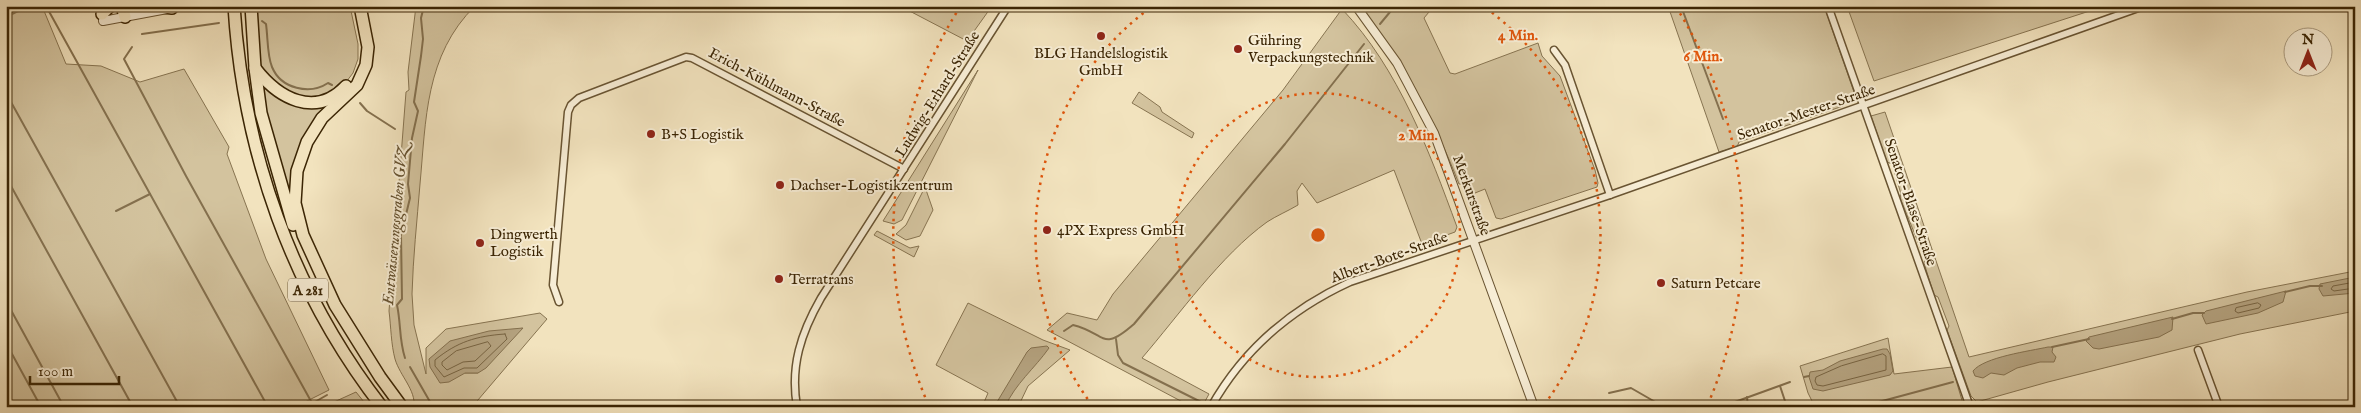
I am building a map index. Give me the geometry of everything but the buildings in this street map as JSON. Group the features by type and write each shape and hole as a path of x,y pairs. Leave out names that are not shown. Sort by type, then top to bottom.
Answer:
{"highway":[{"path":"154,6 178,7"},
{"path":"230,6 235,21"},
{"name":"A 281","path":"234,6 239,68 246,112 258,161 286,242 319,312 341,350 382,407"},
{"name":"A 281","path":"251,6 255,68 261,113 282,192 293,224 303,235 336,305 380,378 402,407"},
{"path":"255,68 266,83 284,97 302,103 319,103 337,95 351,80 358,66 360,42 352,6"},
{"path":"303,235 295,203 297,170 307,142 322,118 351,92 362,76 368,48 360,6"}],"street":[{"name":"Merkurstraße","path":"1356,6 1397,63 1423,110 1444,159 1534,407"},
{"name":"Senator-Blase-Straße","path":"1828,6 1970,407"},
{"name":"Senator-Mester-Straße","path":"1474,240 1610,195 2144,6"},
{"path":"105,14 178,7"},
{"name":"Ludwig-Erhard-Straße","path":"797,407 796,364 804,330 1007,7"},
{"path":"1554,50 1565,65 1610,195"},
{"name":"Erich-Kühlmann-Straße","path":"559,302 553,285 568,112 571,105 579,98 686,58 692,58 904,169"},
{"name":"Albert-Bote-Straße","path":"1210,407 1227,380 1252,350 1274,330 1311,302 1350,282 1474,240"},
{"path":"2198,350 2219,407"}],"shaded area":[{"path":"6,6 42,6 66,64 101,66 140,82 184,69 229,147 227,154 266,259 329,390 295,407 6,407"},
{"path":"256,6 350,6 358,44 358,59 353,73 343,86 313,100 281,92 262,70 258,53"},
{"path":"416,6 475,6 459,25 446,45 437,67 427,112 415,239 412,294 414,325 426,374 426,348 446,329 540,313 547,319 472,407 414,407 413,395 395,359 389,311 406,92 409,90 408,72","holes":["522,328 478,373 465,373"]},
{"path":"900,6 992,6 967,41"},
{"path":"1360,6 1434,6 1424,18 1450,73 1455,74 1538,43 1542,56 1560,76 1595,170 1597,187 1501,219 1496,218 1485,189 1475,193 1463,184 1459,184 1428,114 1404,69"},
{"path":"1668,6 1824,6 1854,92 1843,106 1739,142 1737,147 1719,152"},
{"path":"1847,6 2105,6 1874,81"},
{"path":"1342,9 1362,32 1396,84 1435,169 1457,227 1455,232 1422,244 1394,170 1317,203 1302,183 1297,191 1298,205 1267,222 1233,251 1201,286 1142,358 1209,394 1202,407 1192,407 1047,330 1067,313 1097,320 1113,294 1283,90"},
{"path":"978,70 902,220 894,224 883,221"},
{"path":"260,76 289,102 342,93 317,121 292,206 266,115"},
{"path":"1139,92 1160,107 1162,112 1194,133 1192,138 1132,103"},
{"path":"1885,112 1969,357 2247,292 2355,271 2355,311 2240,334 2048,382 1977,402 1971,396 1947,330 1949,326 1938,297 1934,295 1924,263 1925,259 1900,198 1901,194 1892,164 1887,162 1871,116"},
{"path":"925,187 933,210 920,236 906,240 896,234 906,225"},
{"path":"877,231 910,248 919,246 914,257 874,235"},
{"path":"968,303 1043,340 1070,350 1028,386 1018,407 982,407 988,393 936,365"},
{"path":"1888,338 1894,374 1952,367 1964,407 1815,407 1808,393 1800,366"},
{"path":"356,392 368,407 323,407"}],"water":[{"path":"2355,277 2355,293 2323,296 2319,289 2320,284"},
{"path":"2286,291 2283,302 2258,313 2206,324 2202,315 2206,311"},
{"path":"2173,317 2172,330 2159,337 2099,349 2093,348 2086,341 2089,337"},
{"path":"523,328 486,368 478,373 465,373 449,382 440,383 430,367 429,359 450,341 489,331"},
{"path":"1047,346 1049,348 1020,383 1005,407 994,407 1027,352 1031,348"},
{"path":"2053,347 2052,352 2056,357 2054,362 2040,362 2017,368 2004,375 1991,373 1983,378 1975,376 1973,371 1979,366 1997,358"},
{"path":"1887,349 1890,354 1893,371 1890,375 1823,391 1813,389 1809,377 1810,372 1823,370 1840,361"}],"waterway":[{"path":"6,17 28,6"},
{"path":"46,6 268,407"},
{"name":"Entwässerungsgraben GVZ","path":"405,358 397,305 402,299 401,235 410,198 408,184 412,138 418,111 414,102 423,39 421,18 424,6"},
{"path":"1380,24 1395,6"},
{"path":"1681,6 1723,119"},
{"path":"262,21 266,24 270,62 276,74 282,80 289,85 305,89 321,87 328,83 332,85"},
{"path":"142,34 219,23"},
{"path":"1064,331 1073,325 1109,339 1115,338 1134,324 1285,144 1364,44"},
{"path":"132,47 124,59 186,176 312,403"},
{"path":"6,93 180,407"},
{"path":"360,103 367,111 395,129"},
{"path":"6,177 133,407"},
{"path":"116,211 150,194"},
{"path":"2285,292 2310,286 2322,286"},
{"path":"6,301 64,407"},
{"path":"2172,319 2193,313 2204,313"},
{"name":"Entwässerungsgraben GVZ","path":"1116,339 1118,355 1123,363 1201,402"},
{"path":"2052,347 2089,339"},
{"path":"6,343 41,407"},
{"name":"Entwässerungsgraben GVZ","path":"410,367 433,407"},
{"path":"1804,377 1809,376"},
{"path":"1721,407 1790,382"},
{"path":"1860,407 1953,382"},
{"path":"1780,386 1787,407"},
{"path":"1609,393 1631,388 1664,407"},
{"path":"306,407 327,395"},
{"path":"1747,397 1748,407"}],"place":[{"name":"BLG Handelslogistik GmbH","path":"1101,36"},
{"name":"Gühring Verpackungstechnik","path":"1238,49"},
{"name":"B+S Logistik","path":"651,134"},
{"name":"Dachser-Logistikzentrum","path":"780,185"},
{"name":"4PX Express GmbH","path":"1047,230"},
{"name":"Dingwerth Logistik","path":"480,243"},
{"name":"Terratrans","path":"779,279"},
{"name":"Saturn Petcare","path":"1661,283"}]}
